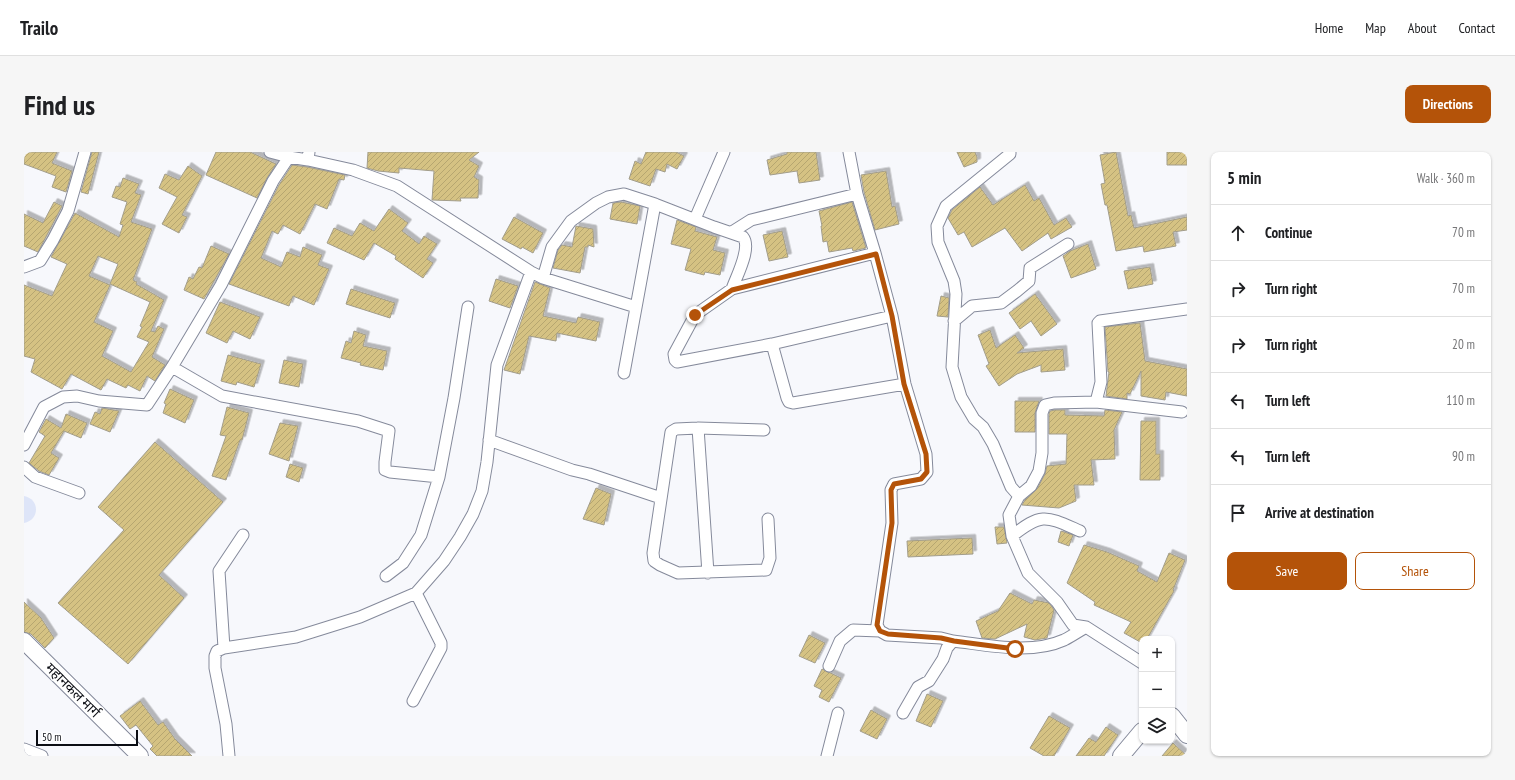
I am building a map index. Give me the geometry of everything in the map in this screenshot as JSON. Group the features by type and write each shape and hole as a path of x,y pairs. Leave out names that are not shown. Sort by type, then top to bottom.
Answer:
{"main road":[{"name":"महानकल मार्ग","path":"24,641 140,756"},
{"path":"1175,720 1187,736"},
{"path":"1121,756 1139,735"}],"street":[{"path":"24,267 40,261 53,240 68,211 84,152"},
{"path":"270,152 289,157 309,156 397,186 531,272 543,278 636,307"},
{"path":"696,219 724,152"},
{"path":"849,152 857,194 876,254 892,316 904,384 926,454 927,472 921,479 894,484 891,490 892,523 877,625 880,631"},
{"path":"1010,152 1010,154 946,206 937,226 938,242 954,281 956,294 952,366 961,396 974,419 983,427 994,444 1011,487 1018,496"},
{"path":"24,445 44,407 63,397 77,396 99,401 147,404 172,367 221,285 273,181 289,157"},
{"path":"543,278 552,247 571,221 596,203 608,197 624,194 696,219 714,227 744,236 746,241 746,250 732,290"},
{"path":"732,232 751,220 857,194"},
{"path":"624,373 655,204"},
{"path":"954,321 972,306 1001,303 1029,280 1030,268 1068,244"},
{"path":"876,254 732,290 695,315 674,354 675,360 677,362 772,344 892,316"},
{"path":"228,756 226,724 215,668 215,656 217,651 224,648 296,637 360,617 416,594 444,560 460,537 473,514 482,491 497,365 531,272"},
{"path":"386,576 403,563 422,535 439,477 454,398 468,307"},
{"path":"1096,402 1101,382 1098,323 1100,321 1187,309"},
{"path":"772,344 789,402 793,403 904,384"},
{"path":"172,367 222,396 358,421 389,431 385,470 390,472 439,477"},
{"path":"1139,661 1086,627 1073,625 1057,602 1028,573 1012,536 1009,515 1018,496 1030,486 1039,471 1042,453 1042,413 1045,405 1054,403 1096,402 1182,412"},
{"path":"764,430 698,428 676,429 671,432 653,553 654,560 660,565 678,573 766,570 770,558 768,519"},
{"path":"698,428 708,573"},
{"path":"489,440 572,470 589,474 661,498"},
{"path":"24,467 34,477 79,493"},
{"path":"1012,536 1028,523 1042,518 1060,522 1080,531"},
{"path":"224,648 219,571 243,535"},
{"path":"413,701 441,648 441,643 416,594"},
{"path":"829,666 840,641 853,630 880,631 888,634 941,638 1015,649 1049,645 1064,640 1086,627"},
{"path":"903,713 918,687 929,681 943,659 947,648 954,641"},
{"path":"827,756 838,713"},
{"path":"24,749 42,756"}],"shaded area":[{"path":"24,496 33,501 36,510 33,518 24,523"}],"building":[{"path":"24,152 57,152 52,163 72,171 66,192 52,187 56,176 24,164"},
{"path":"92,152 99,152 88,194 81,192"},
{"path":"216,152 250,152 276,164 257,198 206,175"},
{"path":"368,152 479,152 469,160 479,166 474,177 479,180 478,198 460,198 461,201 432,200 434,171 399,168 399,173 378,171 367,168"},
{"path":"646,152 676,152 684,156 677,169 667,164 665,172 656,169 650,186 629,179 635,161 641,164"},
{"path":"787,152 816,152 820,180 799,183 797,171 770,175 767,160 787,154"},
{"path":"957,152 975,152 977,162 964,167"},
{"path":"1116,152 1128,216 1131,215 1134,228 1187,217 1187,230 1173,232 1176,246 1144,252 1143,246 1116,251 1107,205 1105,205 1101,184 1105,183 1100,155"},
{"path":"1167,152 1187,152 1187,165 1167,165"},
{"path":"292,165 345,175 344,180 339,179 327,209 315,204 300,234 283,225 278,234 272,231 261,258 281,267 287,252 300,257 303,247 322,255 318,265 329,269 314,305 293,296 289,306 229,284 279,185"},
{"path":"188,166 202,176 182,215 187,217 179,233 162,224 177,197 159,188 165,174 179,180"},
{"path":"886,171 892,207 895,206 899,224 875,230 864,192 861,175"},
{"path":"123,178 139,184 135,193 141,195 131,222 152,229 133,280 137,282 136,284 164,300 151,331 155,332 158,326 164,329 152,357 165,365 155,381 147,376 140,391 128,385 126,388 107,379 101,390 71,374 62,389 31,372 35,359 24,356 24,285 52,296 67,264 51,257 75,213 119,237 123,225 120,224 127,202 112,197 116,186 120,187","holes":["98,256 118,264 110,284 150,302 140,326 142,327 137,337 149,342 131,372 102,356 113,331 94,322 110,285 89,276"]},
{"path":"1025,185 1034,201 1039,198 1054,225 1066,218 1072,227 1051,239 1048,233 1022,251 1005,228 972,247 964,232 958,235 948,218 952,210 980,187 993,205"},
{"path":"54,202 62,206 38,252 24,246 24,214 43,223"},
{"path":"621,202 640,206 637,224 610,219 613,203"},
{"path":"852,202 866,248 853,251 852,248 829,252 827,241 823,242 819,211"},
{"path":"389,209 408,223 402,231 419,244 424,236 437,244 427,259 433,263 423,278 395,259 396,256 374,243 364,260 327,243 334,228 352,236 360,223 374,231"},
{"path":"514,217 543,233 533,253 522,247 521,249 502,239"},
{"path":"677,220 696,227 695,231 717,237 713,250 725,253 720,275 705,272 704,275 685,270 691,249 671,244"},
{"path":"576,226 593,229 594,247 588,245 588,247 585,247 580,273 553,268 558,250 562,245 572,247"},
{"path":"782,231 788,257 769,261 763,235"},
{"path":"1088,244 1096,269 1071,278 1063,256 1070,251"},
{"path":"211,246 229,254 204,299 184,290 189,277 193,279 199,267 202,268"},
{"path":"1150,267 1153,284 1128,289 1124,271"},
{"path":"496,279 518,286 510,308 489,301"},
{"path":"535,282 550,288 543,316 576,323 578,317 600,322 596,341 557,333 556,341 529,336 520,374 504,370"},
{"path":"351,289 395,303 390,318 346,304"},
{"path":"1035,294 1057,324 1041,336 1031,321 1020,329 1009,313"},
{"path":"941,296 949,298 948,317 937,316"},
{"path":"220,302 260,317 250,339 233,331 227,343 206,333"},
{"path":"1140,323 1145,361 1187,369 1187,396 1166,392 1165,400 1141,396 1141,371 1130,394 1127,393 1127,399 1106,396 1109,372 1105,327"},
{"path":"990,330 996,348 1015,335 1024,348 1017,353 1063,349 1065,370 1041,372 1041,365 1017,374 999,386 986,366 989,364 978,335"},
{"path":"354,331 366,335 363,346 387,351 383,370 360,365 361,363 341,358 346,341 351,343"},
{"path":"228,355 261,364 254,387 237,382 236,385 221,381"},
{"path":"284,360 303,364 299,387 279,383"},
{"path":"170,389 194,400 185,423 163,413 166,404 164,403"},
{"path":"1015,401 1039,401 1035,413 1035,432 1015,432"},
{"path":"227,407 249,413 242,440 240,440 226,480 212,476 226,436 220,435"},
{"path":"102,408 119,411 110,432 90,424 95,412 100,414"},
{"path":"1065,410 1065,415 1104,416 1105,410 1122,412 1114,430 1115,459 1091,460 1094,485 1074,485 1076,501 1059,508 1022,505 1025,500 1037,489 1045,474 1047,466 1066,464 1067,434 1049,434 1049,414 1050,411"},
{"path":"66,414 87,423 81,438 64,431 51,453 59,458 49,475 39,471 29,463 45,436 39,432 46,419 61,428"},
{"path":"1141,421 1156,421 1156,454 1160,454 1160,480 1140,480"},
{"path":"280,423 298,426 289,461 269,454"},
{"path":"155,442 223,502 159,575 184,598 128,664 58,603 124,530 98,507"},
{"path":"290,464 303,468 299,482 286,477"},
{"path":"596,488 611,494 604,525 583,519"},
{"path":"995,527 1004,527 1007,543 997,544"},
{"path":"1061,531 1073,535 1069,546 1058,542"},
{"path":"972,538 973,554 908,557 907,541"},
{"path":"1084,545 1107,552 1139,566 1137,571 1157,582 1169,553 1185,560 1173,590 1174,591 1149,636 1139,636 1139,641 1124,633 1131,622 1094,605 1095,602 1067,583"},
{"path":"1010,593 1032,604 1034,600 1049,603 1054,610 1047,638 1035,640 1024,637 1027,624 995,639 982,638 976,621 998,611"},
{"path":"24,602 41,618 54,638 45,648 31,634 24,632"},
{"path":"809,635 825,643 815,663 799,656"},
{"path":"822,669 841,678 829,702 819,697 822,690 814,686"},
{"path":"927,694 943,701 931,727 916,721"},
{"path":"140,701 158,725 163,722 175,739 192,756 157,756 150,749 153,746 136,725 130,729 120,716"},
{"path":"871,710 887,719 877,739 860,731"},
{"path":"1049,716 1070,728 1054,756 1044,756 1030,748"},
{"path":"1106,727 1118,735 1104,756 1076,756 1089,738 1096,742"},
{"path":"1172,744 1174,744 1187,756 1162,756"}],"route":[{"path":"695,315 732,290 876,254 892,316 904,384 926,454 927,472 921,479 894,484 891,490 892,523 877,625 880,631 888,634 941,638 1015,649"}]}
